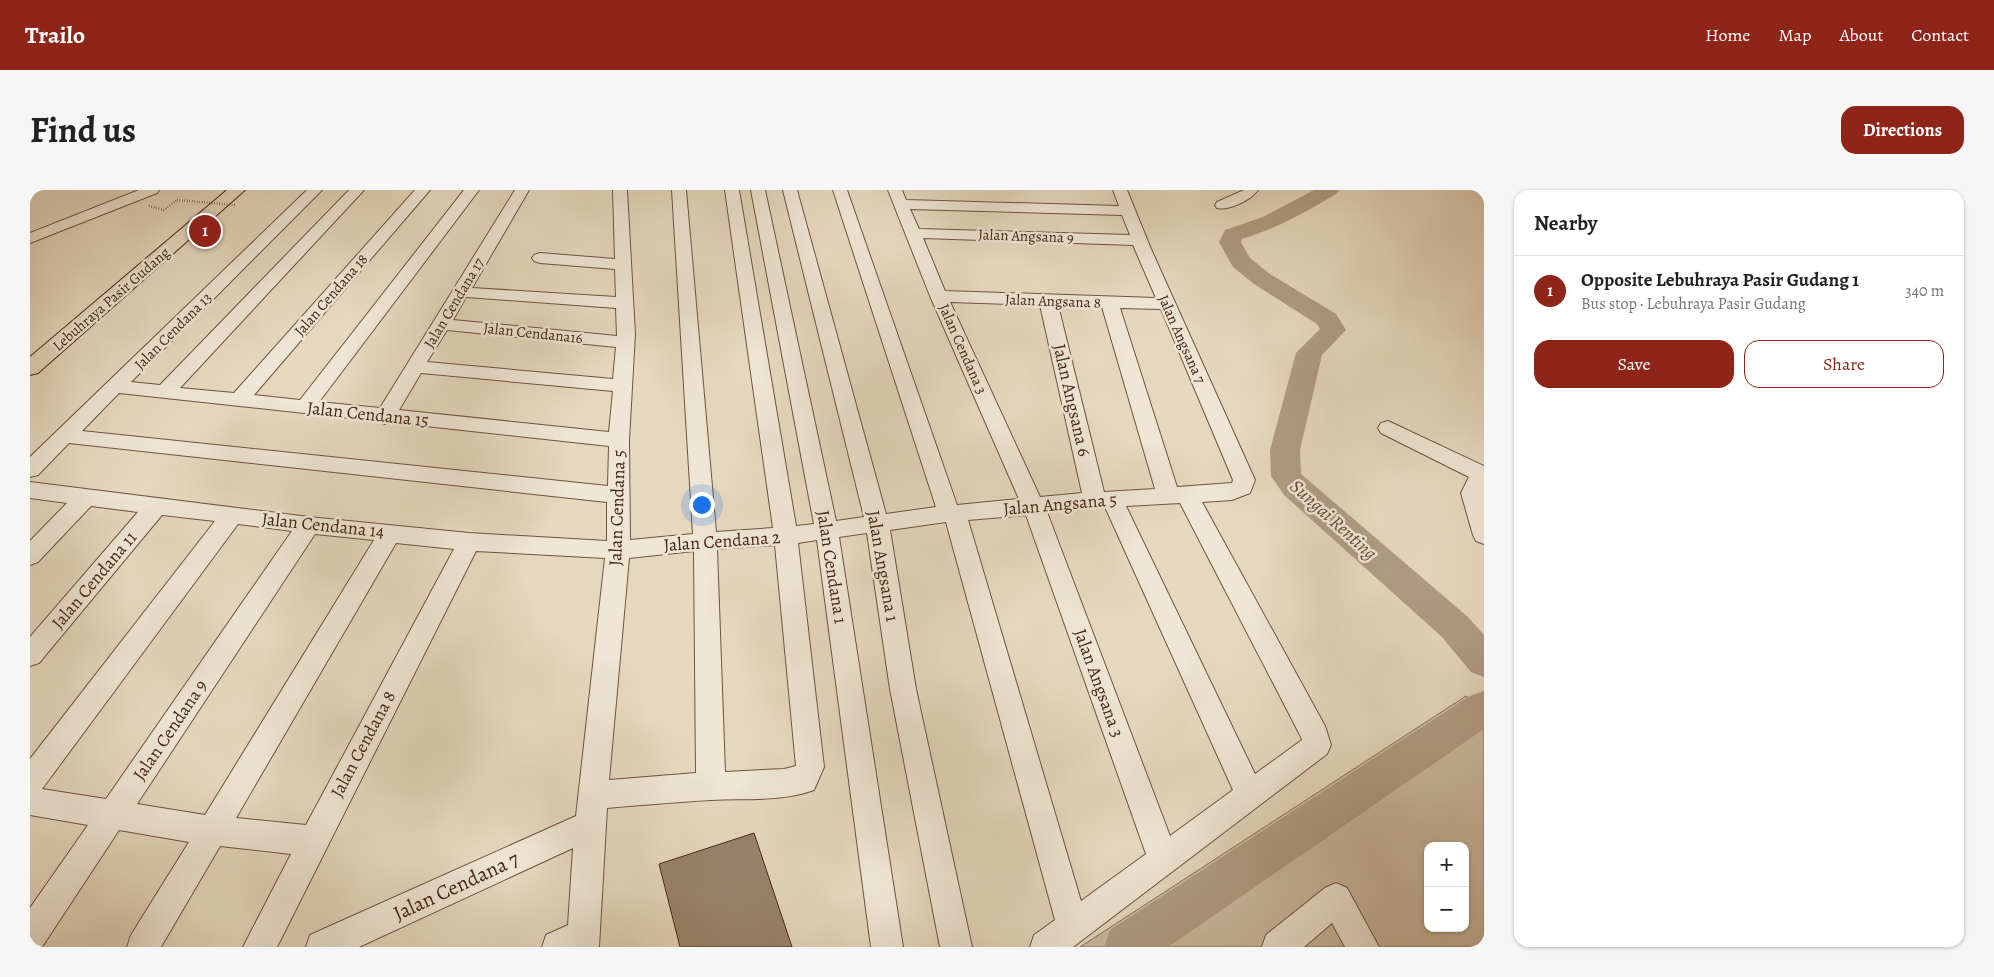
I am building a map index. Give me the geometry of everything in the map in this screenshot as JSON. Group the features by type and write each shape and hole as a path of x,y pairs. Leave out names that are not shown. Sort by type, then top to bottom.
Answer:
{"highway":[{"name":"Lebuhraya Pasir Gudang","path":"30,346 216,190"},
{"name":"Lebuhraya Pasir Gudang","path":"30,368 236,197"}],"street":[{"path":"30,238 152,190"},
{"name":"Jalan Cendana 13","path":"30,470 316,190"},
{"path":"165,392 357,190"},
{"name":"Jalan Cendana 18","path":"239,400 423,190"},
{"path":"305,407 472,190"},
{"name":"Jalan Cendana 17","path":"385,417 522,190"},
{"name":"Jalan Cendana 5","path":"575,943 592,810 618,550 618,495 625,342 620,190"},
{"path":"679,190 705,541 711,786"},
{"path":"732,190 786,536"},
{"name":"Jalan Cendana 1","path":"758,190 827,531 887,947"},
{"name":"Jalan Angsana 1","path":"790,190 877,522 903,689 956,947"},
{"path":"840,190 952,513 1073,928"},
{"name":"Jalan Angsana 7","path":"1120,190 1167,304 1244,480 1242,488"},
{"path":"1222,205 1248,194 1251,190"},
{"path":"898,197 1129,211"},
{"name":"Jalan Cendana 3","path":"898,197 939,296 1034,507"},
{"name":"Jalan Angsana 9","path":"913,233 1140,240"},
{"path":"540,258 623,265"},
{"path":"461,292 625,303"},
{"name":"Jalan Angsana 8","path":"939,296 1167,304"},
{"name":"Jalan Angsana 6","path":"1048,301 1104,500 1250,796"},
{"path":"1046,947 1314,749 1317,741 1178,495 1110,303"},
{"name":"Jalan Cendana16","path":"441,324 625,342"},
{"path":"415,367 623,386"},
{"name":"Jalan Cendana 15","path":"116,387 385,417 620,440"},
{"path":"1388,428 1482,475 1472,493 1484,535"},
{"path":"65,436 618,495"},
{"name":"Jalan Angsana 5","path":"877,522 952,513 1104,500 1232,492 1242,488"},
{"name":"Jalan Cendana 14","path":"30,490 469,542 618,550"},
{"path":"30,556 87,496"},
{"name":"Jalan Cendana 11","path":"30,655 157,505"},
{"name":"Jalan Angsana 3","path":"1034,507 1164,860"},
{"path":"30,782 233,515"},
{"name":"Jalan Cendana 2","path":"618,550 705,541 786,536 877,522"},
{"name":"Jalan Cendana 9","path":"30,936 309,524"},
{"path":"143,947 214,831 390,533"},
{"name":"Jalan Cendana 7","path":"322,947 592,810 711,786 784,783 804,780 810,767 786,536"},
{"name":"Jalan Cendana 8","path":"259,947 312,841 469,542"},
{"path":"30,801 214,831 312,841"},
{"path":"1278,947 1336,899 1363,947"}],"path":[{"path":"164,210 177,200 236,197"}],"shaded area":[{"path":"1466,696 1484,710 1484,947 1080,947"}],"building":[{"path":"754,833 792,947 680,947 659,864"}],"waterway":[{"name":"Sungai Renting","path":"1329,190 1271,222 1233,235 1230,242 1241,262 1262,279 1327,319 1333,330 1309,353 1285,450 1286,476 1295,487 1455,627 1484,661"},
{"name":"Sungai Renting","path":"1127,947 1484,708"}],"place":[{"name":"Opposite Lebuhraya Pasir Gudang 1","path":"205,231"}]}
